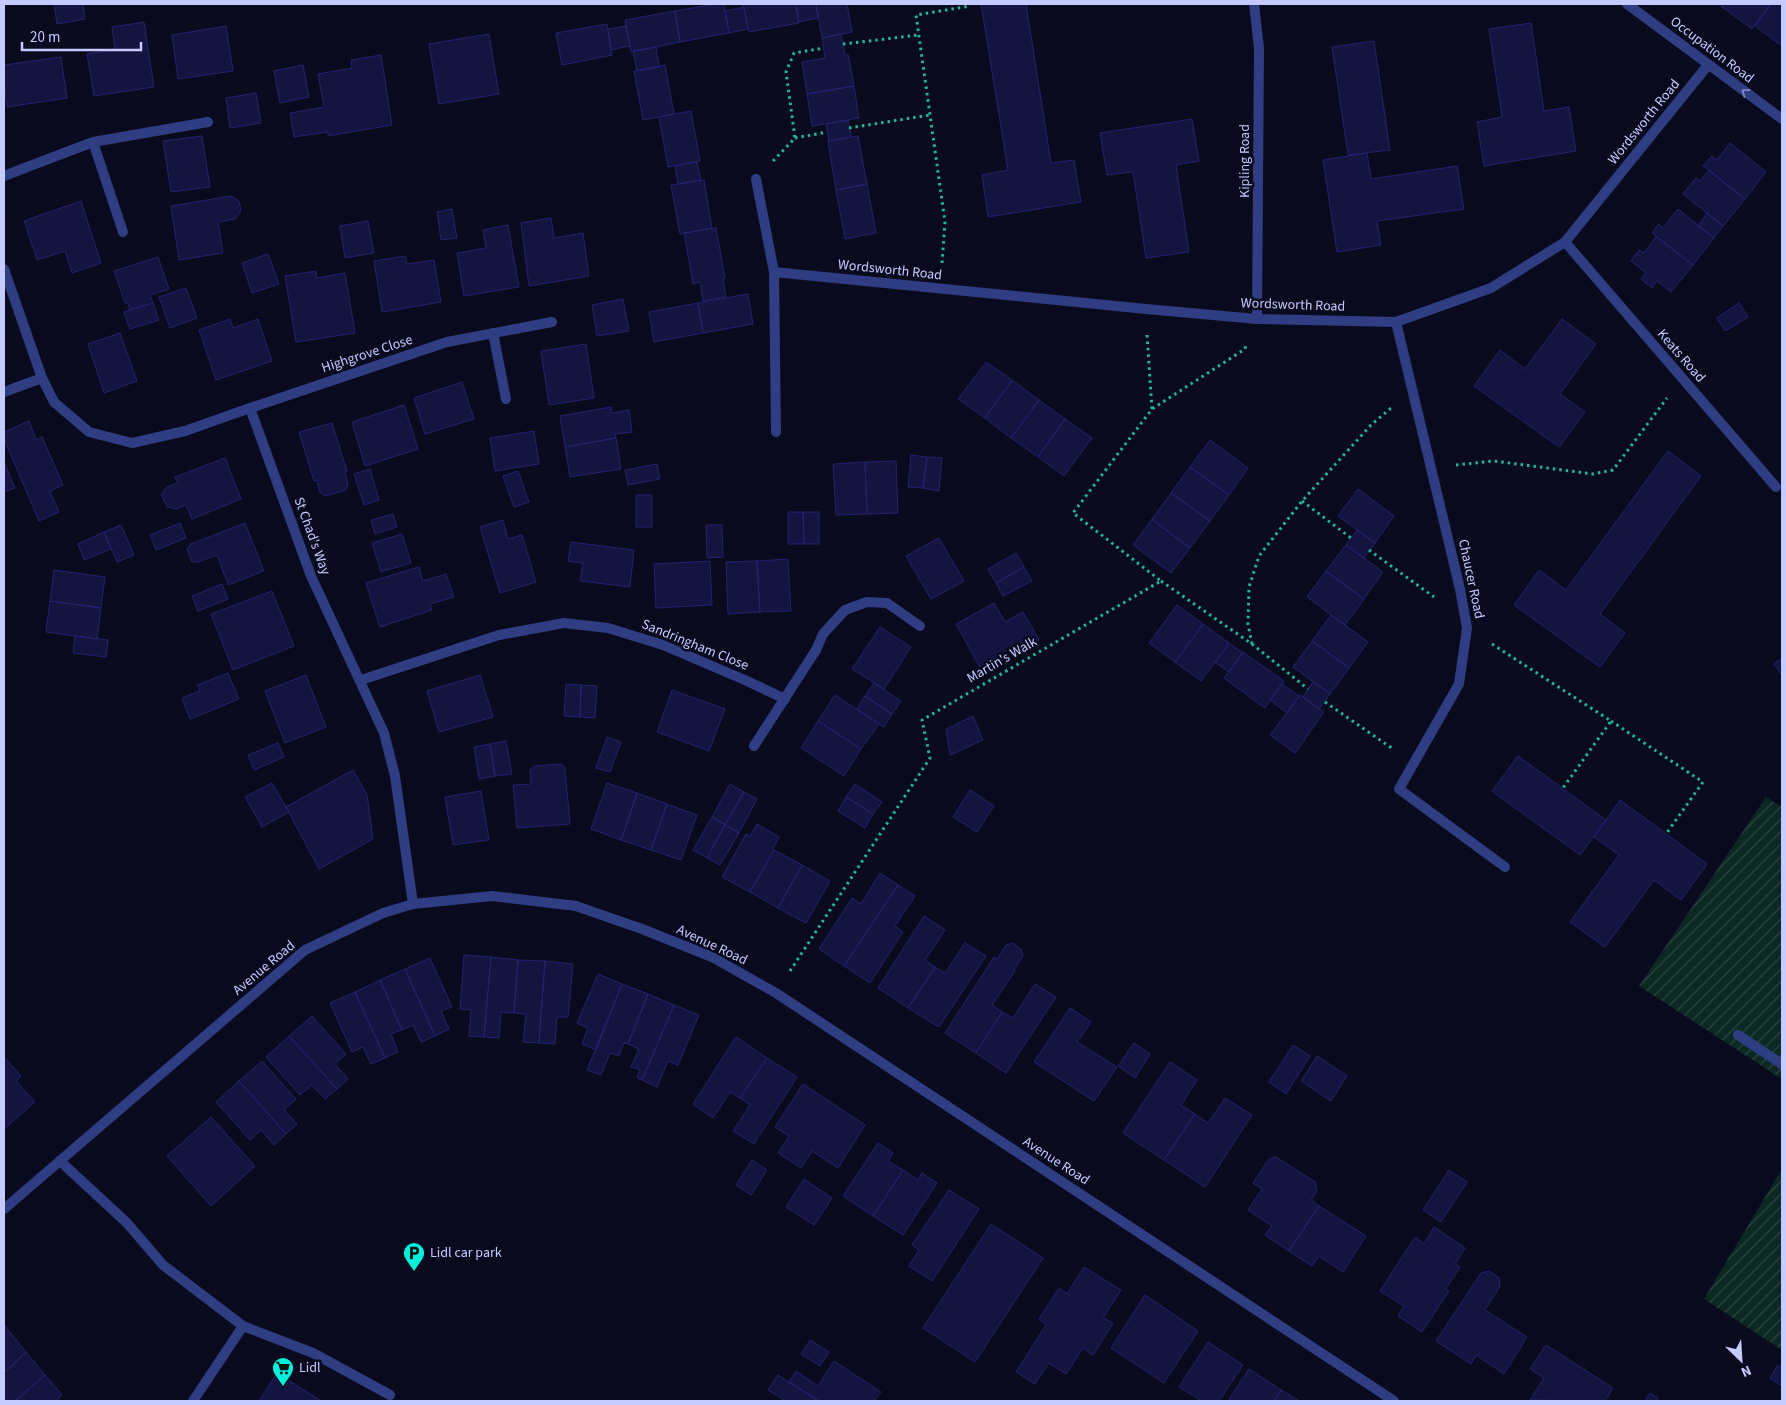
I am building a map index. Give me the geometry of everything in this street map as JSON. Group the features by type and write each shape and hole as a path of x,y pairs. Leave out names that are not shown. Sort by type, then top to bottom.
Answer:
{"street":[{"name":"Kipling Road","path":"1254,4 1259,48 1257,319"},
{"name":"Occupation Road","path":"1627,4 1782,119"},
{"name":"Wordsworth Road","path":"774,272 1146,310 1257,319 1396,322 1491,288 1565,242 1708,65"},
{"path":"4,176 93,142 208,122"},
{"path":"93,142 124,232"},
{"path":"756,179 774,272 776,432"},
{"name":"Keats Road","path":"1565,242 1776,487"},
{"path":"4,269 42,378 54,402 89,432 132,443 185,431 250,408"},
{"name":"Highgrove Close","path":"250,408 447,342 552,322"},
{"name":"Chaucer Road","path":"1396,322 1460,589 1467,627 1459,684 1400,789 1505,867"},
{"path":"493,333 506,399"},
{"path":"4,392 42,378"},
{"name":"St Chad's Way","path":"250,408 311,576 384,733 395,776 413,904"},
{"path":"754,746 816,650 823,634 844,610 867,602 887,603 920,626"},
{"name":"Sandringham Close","path":"361,680 498,635 564,623 608,628 663,645 785,699"},
{"name":"Avenue Road","path":"4,1209 305,950 383,913 413,904 492,896 576,906 642,929 712,957 776,992 1394,1401"},
{"path":"1738,1036 1782,1064"},
{"path":"60,1161 127,1223 163,1265 243,1326 313,1353 390,1395"},
{"path":"193,1401 243,1326"}],"path":[{"path":"940,289 945,222 916,15 970,6"},
{"path":"843,44 919,35"},
{"path":"795,138 786,72 794,53 824,48"},
{"path":"849,128 930,115"},
{"path":"756,179 795,138 827,132"},
{"path":"1146,310 1152,409"},
{"path":"1257,319 1245,349 1152,409 1073,513 1161,581 1252,644 1308,689"},
{"path":"1432,472 1462,463 1494,461 1593,474 1613,470 1682,378"},
{"path":"1252,644 1248,624 1249,587 1259,556 1302,502 1372,425 1413,391"},
{"path":"1302,502 1351,538"},
{"path":"1369,550 1442,603 1467,627 1703,782 1666,834"},
{"name":"Martin's Walk","path":"776,992 930,758 922,720 1161,581"},
{"path":"1325,702 1414,764"},
{"path":"1563,788 1611,721"}],"green space":[{"path":"1766,797 1782,807 1782,1079 1639,986"},
{"path":"1782,1169 1782,1350 1704,1299"}],"building":[{"path":"54,4 83,4 85,19 57,24"},
{"path":"724,4 729,33 680,42 675,11"},
{"path":"743,4 796,4 799,23 749,32"},
{"path":"796,4 816,4 818,18 799,22"},
{"path":"816,4 847,4 852,32 822,38"},
{"path":"981,4 1026,4 1051,163 1074,160 1081,202 988,217 982,175 1008,170"},
{"path":"1722,4 1771,4 1752,29 1721,6"},
{"path":"1771,4 1782,4 1782,46 1755,26"},
{"path":"744,7 748,29 729,33 725,11"},
{"path":"675,11 680,42 631,52 625,20"},
{"path":"144,22 154,87 94,96 87,54 115,50 112,27"},
{"path":"1531,23 1544,111 1569,107 1576,151 1484,166 1477,122 1502,117 1489,29"},
{"path":"607,24 612,55 562,65 556,33"},
{"path":"226,26 233,71 178,79 172,35"},
{"path":"626,26 630,46 611,50 608,29"},
{"path":"489,34 499,94 439,104 429,44"},
{"path":"841,34 845,55 848,54 854,86 807,94 802,62 825,58 822,38"},
{"path":"1374,41 1390,150 1348,155 1332,47"},
{"path":"656,47 659,67 637,71 633,51"},
{"path":"381,55 392,125 328,136 328,132 294,137 290,113 324,107 318,74 352,68 351,60"},
{"path":"61,57 67,98 7,107 4,65"},
{"path":"303,65 309,97 280,103 274,71"},
{"path":"665,65 674,114 643,120 634,71"},
{"path":"854,86 859,118 812,126 807,94"},
{"path":"256,93 261,123 230,128 226,98"},
{"path":"691,111 700,161 668,167 659,117"},
{"path":"1192,119 1199,161 1176,165 1189,252 1146,258 1133,172 1107,175 1100,133"},
{"path":"848,120 851,137 829,141 826,124"},
{"path":"202,136 210,187 171,192 163,141"},
{"path":"858,136 867,184 836,190 828,141"},
{"path":"1730,143 1766,172 1745,199 1703,166 1712,156 1717,160"},
{"path":"1367,153 1371,179 1457,166 1464,209 1377,221 1381,245 1337,252 1323,160"},
{"path":"697,162 701,180 678,184 675,166"},
{"path":"1709,170 1745,199 1723,226 1683,194 1696,178 1700,181"},
{"path":"704,180 712,228 680,234 671,185"},
{"path":"867,184 876,233 845,239 836,190"},
{"path":"231,196 239,201 241,211 235,219 218,222 223,253 179,260 171,206"},
{"path":"81,201 101,263 72,273 65,251 37,260 24,221"},
{"path":"452,209 457,238 441,240 437,212"},
{"path":"1678,209 1714,238 1693,265 1652,233 1659,224 1663,228"},
{"path":"1707,213 1723,226 1714,238 1698,226"},
{"path":"551,218 554,238 583,233 589,276 529,286 521,223"},
{"path":"368,221 374,253 345,258 340,226"},
{"path":"508,225 519,287 464,296 457,253 486,248 483,230"},
{"path":"716,228 725,278 723,279 726,297 703,301 700,282 693,284 684,233"},
{"path":"1656,237 1693,265 1671,292 1657,281 1652,288 1641,279 1646,273 1631,261 1639,250 1644,253"},
{"path":"268,254 279,284 252,293 242,263"},
{"path":"405,256 407,264 434,260 441,302 382,312 374,261"},
{"path":"158,257 169,289 150,295 153,303 130,310 128,303 125,303 114,271"},
{"path":"316,271 317,278 345,273 355,333 296,342 285,276"},
{"path":"186,288 197,318 170,328 159,297"},
{"path":"748,294 753,324 703,333 698,303"},
{"path":"623,299 629,331 597,336 592,305"},
{"path":"153,303 159,320 130,329 124,312"},
{"path":"698,303 703,333 654,342 649,312"},
{"path":"1739,303 1748,317 1725,331 1717,318"},
{"path":"230,319 233,328 258,319 272,361 216,380 199,330"},
{"path":"1562,319 1596,344 1560,394 1585,412 1559,447 1474,386 1500,350 1525,369"},
{"path":"120,333 137,381 104,393 88,344"},
{"path":"586,344 594,398 549,405 541,351"},
{"path":"986,362 1012,380 985,418 958,399"},
{"path":"1012,380 1039,400 1011,438 985,418"},
{"path":"462,382 474,419 425,434 414,398"},
{"path":"1039,400 1065,419 1038,457 1011,438"},
{"path":"404,405 418,449 365,466 352,422"},
{"path":"611,407 612,413 629,410 632,432 615,434 616,438 565,447 560,416"},
{"path":"1065,419 1092,438 1064,476 1038,457"},
{"path":"29,421 36,440 42,437 63,485 50,491 59,512 39,521 4,439 4,432"},
{"path":"332,423 347,471 345,472 348,484 346,490 325,496 320,492 317,480 314,481 299,432"},
{"path":"534,431 539,464 495,471 490,438"},
{"path":"616,438 621,469 570,477 565,447"},
{"path":"1210,440 1248,468 1229,495 1190,467"},
{"path":"1668,451 1701,476 1600,614 1625,633 1600,667 1514,605 1539,570 1566,590"},
{"path":"911,455 927,457 923,488 908,487"},
{"path":"927,457 942,458 939,491 923,488"},
{"path":"225,458 241,499 192,519 186,505 176,509 167,507 161,494 167,487 178,483 175,477"},
{"path":"896,461 898,513 867,514 865,462"},
{"path":"4,462 15,488 4,492"},
{"path":"865,462 867,514 836,515 833,464"},
{"path":"657,464 660,479 628,485 625,470"},
{"path":"1190,467 1229,495 1210,521 1171,493"},
{"path":"370,469 379,500 364,505 354,474"},
{"path":"518,471 529,502 514,507 503,476"},
{"path":"1358,489 1394,516 1375,543 1338,516"},
{"path":"1171,493 1210,521 1190,548 1152,519"},
{"path":"636,495 652,495 652,527 636,527"},
{"path":"788,512 803,512 804,544 788,544"},
{"path":"803,512 819,512 819,544 804,544"},
{"path":"393,514 397,527 375,534 371,520"},
{"path":"1152,519 1190,548 1171,573 1133,545"},
{"path":"503,520 508,539 522,535 536,582 500,593 480,527"},
{"path":"180,523 186,538 156,550 150,535"},
{"path":"245,523 264,571 228,585 217,555 198,562 192,562 187,549 191,544"},
{"path":"121,525 134,555 117,562 104,532"},
{"path":"706,525 722,525 723,557 707,558"},
{"path":"1357,530 1375,543 1364,558 1346,545"},
{"path":"104,532 111,549 84,560 78,544"},
{"path":"402,534 411,563 381,572 372,543"},
{"path":"939,538 964,581 931,599 906,556"},
{"path":"571,542 634,550 630,587 580,581 583,563 568,561"},
{"path":"1346,545 1383,572 1364,599 1326,571"},
{"path":"1016,553 1024,567 996,583 988,569"},
{"path":"788,559 791,611 760,612 757,561"},
{"path":"710,561 712,605 656,608 654,564"},
{"path":"757,561 760,612 728,614 726,562"},
{"path":"419,567 423,581 446,574 454,597 430,604 432,610 380,627 366,583"},
{"path":"1024,567 1032,581 1003,596 996,583"},
{"path":"54,570 105,577 101,608 50,601"},
{"path":"1326,571 1364,599 1345,625 1307,597"},
{"path":"222,584 228,599 198,611 192,596"},
{"path":"272,591 294,646 233,670 211,614"},
{"path":"50,601 101,608 97,639 46,632"},
{"path":"994,603 1005,622 1023,612 1039,640 982,671 956,624"},
{"path":"1177,605 1203,624 1175,662 1149,643"},
{"path":"1331,615 1368,642 1349,668 1312,641"},
{"path":"1203,624 1229,643 1201,681 1175,662"},
{"path":"880,627 911,647 884,689 852,669"},
{"path":"75,636 108,640 106,657 73,653"},
{"path":"1312,641 1349,668 1330,694 1293,667"},
{"path":"1229,643 1243,653 1229,672 1215,662"},
{"path":"1243,652 1284,681 1265,708 1224,678"},
{"path":"1782,658 1782,675 1774,664"},
{"path":"228,673 239,699 190,719 182,698 200,691 197,685"},
{"path":"306,675 326,727 285,743 265,691"},
{"path":"480,675 493,717 439,732 427,691"},
{"path":"1313,682 1330,694 1319,709 1303,697"},
{"path":"874,683 901,701 892,714 865,696"},
{"path":"566,684 581,685 580,717 564,716"},
{"path":"1282,684 1299,696 1287,713 1270,700"},
{"path":"581,685 597,686 595,718 580,717"},
{"path":"672,690 725,709 709,751 657,732"},
{"path":"835,695 879,724 861,749 818,721"},
{"path":"1300,695 1324,712 1295,753 1270,735"},
{"path":"865,696 892,714 884,727 857,709"},
{"path":"973,716 983,740 950,755 946,729"},
{"path":"818,721 861,749 844,776 801,748"},
{"path":"607,737 621,742 610,772 596,768"},
{"path":"506,741 512,774 495,776 490,744"},
{"path":"278,743 284,757 254,770 248,755"},
{"path":"490,744 495,776 479,779 474,747"},
{"path":"1518,756 1606,820 1580,855 1492,791"},
{"path":"561,764 565,768 570,824 517,828 513,785 531,784 530,770 534,766"},
{"path":"353,770 367,795 373,839 319,869 286,807"},
{"path":"272,783 289,812 262,827 245,797"},
{"path":"607,783 637,793 621,840 591,829"},
{"path":"730,784 744,792 725,825 712,817"},
{"path":"855,784 882,802 873,814 846,797"},
{"path":"970,790 994,806 977,832 953,817"},
{"path":"481,791 489,840 453,845 445,797"},
{"path":"744,792 757,799 739,833 725,825"},
{"path":"637,793 667,804 651,850 621,840"},
{"path":"846,797 873,814 865,828 838,811"},
{"path":"1620,800 1707,864 1681,900 1654,880 1605,947 1570,922 1619,855 1594,837"},
{"path":"667,804 697,815 681,860 651,850"},
{"path":"712,817 725,825 707,858 693,850"},
{"path":"757,824 779,837 774,850 750,892 722,877 746,834 750,836"},
{"path":"725,825 739,833 720,865 707,858"},
{"path":"774,850 802,865 778,908 750,892"},
{"path":"802,865 830,881 806,923 778,908"},
{"path":"880,873 898,885 844,966 819,949 852,898 861,904"},
{"path":"898,885 915,896 895,926 903,932 870,983 844,966"},
{"path":"924,916 945,930 925,960 935,967 908,1008 878,988"},
{"path":"965,943 986,956 939,1027 908,1008 935,967 945,973"},
{"path":"1013,943 1021,949 1023,956 992,1005 1002,1012 976,1053 945,1033 994,957 997,959 1006,945"},
{"path":"464,955 491,957 484,1037 469,1036 471,1010 460,1009"},
{"path":"491,957 518,960 514,1013 501,1012 499,1038 484,1037"},
{"path":"430,958 452,1007 441,1011 449,1029 435,1036 405,969"},
{"path":"518,960 545,961 539,1043 523,1042 526,1014 514,1013"},
{"path":"545,961 573,964 568,1017 557,1017 555,1044 539,1043"},
{"path":"405,969 435,1036 421,1042 413,1025 402,1030 380,980"},
{"path":"598,974 622,984 596,1050 582,1044 588,1028 577,1023"},
{"path":"380,980 402,1030 391,1034 398,1052 385,1058 355,992"},
{"path":"622,984 648,994 628,1044 624,1043 619,1056 610,1053 601,1075 587,1070"},
{"path":"1035,984 1056,997 1006,1073 976,1053 1002,1012 1013,1018"},
{"path":"355,992 385,1058 371,1064 363,1047 352,1052 330,1003"},
{"path":"648,994 674,1005 642,1080 637,1078 640,1070 631,1067 639,1049 628,1044"},
{"path":"674,1005 699,1015 678,1065 668,1061 657,1087 642,1080"},
{"path":"1070,1008 1091,1022 1077,1042 1117,1067 1094,1101 1034,1062"},
{"path":"312,1016 346,1054 335,1064 348,1079 337,1089 289,1036"},
{"path":"289,1036 337,1089 325,1099 312,1085 300,1095 266,1057"},
{"path":"736,1037 767,1058 740,1098 730,1092 713,1118 693,1104"},
{"path":"1134,1043 1150,1054 1135,1078 1118,1066"},
{"path":"1293,1045 1310,1056 1286,1094 1269,1082"},
{"path":"1317,1056 1347,1076 1331,1101 1301,1081"},
{"path":"4,1057 21,1076 16,1081 35,1102 4,1129"},
{"path":"767,1058 797,1077 754,1144 733,1131 750,1105 740,1098"},
{"path":"262,1061 296,1099 284,1110 297,1124 286,1134 239,1081"},
{"path":"1170,1062 1197,1080 1181,1105 1195,1114 1164,1160 1123,1133"},
{"path":"239,1081 286,1134 274,1145 261,1130 250,1140 216,1102"},
{"path":"803,1084 865,1125 838,1168 812,1151 801,1168 778,1153 789,1136 775,1127"},
{"path":"1225,1098 1252,1115 1205,1187 1164,1160 1195,1114 1208,1123"},
{"path":"211,1117 255,1166 211,1206 167,1156"},
{"path":"878,1143 893,1153 888,1161 903,1170 873,1216 843,1196"},
{"path":"1276,1157 1315,1182 1317,1190 1311,1200 1319,1206 1289,1251 1265,1235 1272,1226 1248,1210 1262,1189 1253,1183 1269,1159"},
{"path":"752,1160 767,1170 751,1195 736,1185"},
{"path":"903,1170 918,1180 922,1173 937,1183 903,1235 873,1216"},
{"path":"1449,1170 1467,1182 1441,1222 1423,1210"},
{"path":"804,1179 832,1198 814,1225 786,1207"},
{"path":"949,1190 979,1209 932,1281 909,1266 919,1250 912,1245"},
{"path":"1319,1206 1366,1236 1343,1272 1319,1256 1312,1266 1289,1251"},
{"path":"991,1224 1043,1258 975,1362 923,1328"},
{"path":"1434,1227 1465,1248 1455,1264 1460,1267 1446,1289 1449,1291 1422,1332 1398,1316 1404,1306 1380,1291 1415,1237 1424,1244"},
{"path":"1084,1267 1121,1290 1103,1318 1113,1323 1093,1355 1083,1348 1066,1374 1049,1363 1035,1384 1016,1372 1046,1325 1039,1319 1059,1288 1067,1294"},
{"path":"1489,1271 1499,1278 1500,1286 1485,1310 1527,1337 1504,1374 1476,1355 1471,1364 1436,1341 1481,1273"},
{"path":"1145,1295 1198,1331 1164,1383 1111,1348"},
{"path":"4,1325 26,1352 4,1373"},
{"path":"810,1340 829,1352 820,1366 801,1354"},
{"path":"1208,1342 1243,1365 1219,1401 1202,1401 1179,1387"},
{"path":"1546,1345 1613,1388 1605,1401 1530,1400 1544,1378 1530,1369"},
{"path":"26,1352 45,1375 15,1401 4,1401 4,1373"},
{"path":"834,1361 881,1392 874,1401 819,1401 789,1382 796,1371 818,1386"},
{"path":"1778,1365 1782,1368 1782,1382 1780,1385 1770,1378"},
{"path":"1249,1369 1281,1390 1274,1401 1228,1401"},
{"name":"Lidl","path":"277,1373 321,1401 259,1401"},
{"path":"45,1375 62,1395 56,1401 15,1401"},
{"path":"778,1375 819,1401 786,1401 768,1390"},
{"path":"1281,1390 1299,1401 1274,1401"},
{"path":"1650,1393 1658,1398 1656,1401 1645,1401"}],"place":[{"name":"Lidl car park","path":"414,1272"},
{"name":"Lidl","path":"283,1387"}]}
